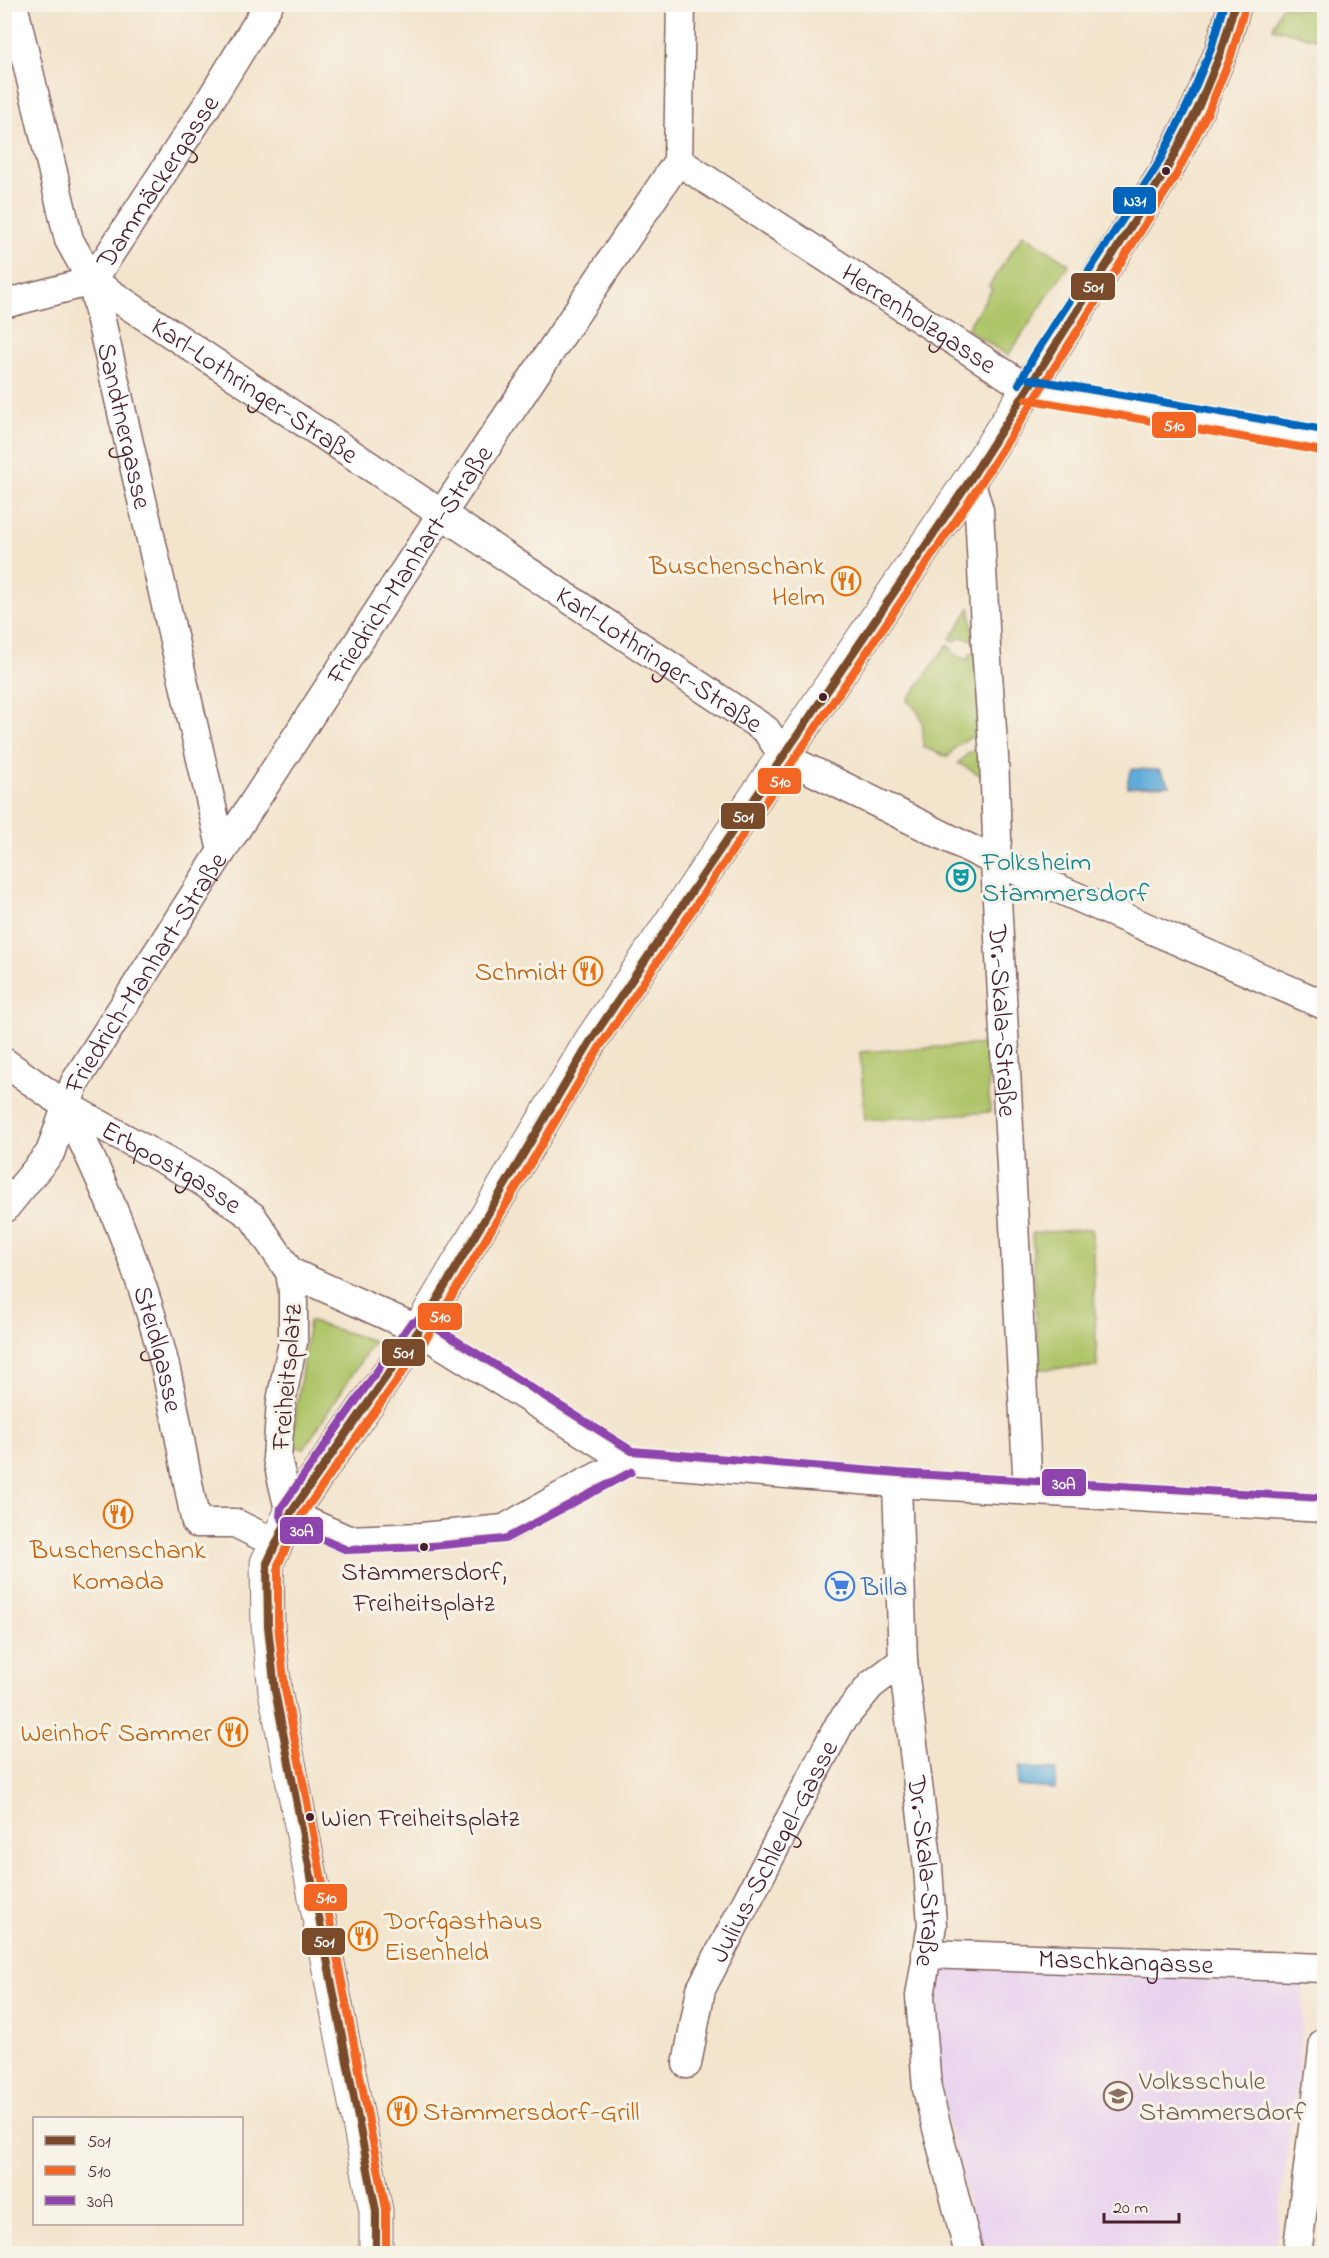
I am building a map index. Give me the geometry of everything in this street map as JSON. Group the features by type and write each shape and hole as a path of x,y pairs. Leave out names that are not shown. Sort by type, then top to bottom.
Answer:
{"main road":[{"path":"419,1330 590,1042 970,480 1166,171 1203,97 1221,52 1235,4"},
{"name":"Freiheitsplatz","path":"290,1514 419,1330"},
{"path":"290,1514 267,1563 268,1626 275,1691 376,2211 376,2253"}],"street":[{"name":"Sandtnergasse","path":"13,4 69,240 92,281 222,851"},
{"name":"Dammäckergasse","path":"4,304 92,281 206,107 269,4"},
{"path":"678,161 681,4"},
{"name":"Herrenholzgasse","path":"678,161 1028,389 1324,441"},
{"name":"Friedrich-Manhart-Straße","path":"4,1209 50,1153 75,1082 222,851 441,515 678,161"},
{"name":"Karl-Lothringer-Straße","path":"92,281 766,730 784,757 995,861 1324,1005"},
{"name":"Dr.-Skala-Straße","path":"970,480 979,510 994,757 997,839 995,861 1028,1491"},
{"name":"Erbpostgasse","path":"4,1062 65,1105 200,1180 252,1216 290,1272"},
{"name":"Steidlgasse","path":"65,1105 94,1162 146,1297 165,1367 196,1523 235,1523 275,1544"},
{"name":"Freiheitsplatz","path":"290,1272 419,1330 629,1461"},
{"name":"Freiheitsplatz","path":"290,1272 293,1291 293,1342 281,1401 278,1458 290,1514"},
{"path":"290,1514 348,1540 421,1537 504,1529 582,1484 629,1461 897,1483 1324,1508"},
{"name":"Dr.-Skala-Straße","path":"897,1483 903,1661 928,1867 932,1925 920,1996 927,2088 969,2253"},
{"name":"Julius-Schlegel-Gasse","path":"687,2064 701,1989 840,1724 872,1685 903,1661"},
{"name":"Maschkangasse","path":"926,1954 1324,1968"},
{"path":"1297,2253 1324,2042"}],"shaded area":[{"name":"Volksschule Stammersdorf","path":"937,1965 1304,1986 1299,2070 1274,2253 980,2253 933,2061"}],"green space":[{"path":"1283,6 1324,13 1324,41 1273,28 1280,8"},
{"path":"1023,234 1069,264 1008,356 967,329 992,289 989,286"},
{"path":"970,608 974,640 960,637 956,641 950,639"},
{"path":"947,645 952,649 953,654 968,660 970,653 979,653 981,733 962,742 948,757 923,747 923,727 920,716 913,705 907,701"},
{"path":"987,744 988,779 958,763 967,754"},
{"path":"986,1044 990,1112 865,1120 860,1052"},
{"path":"1092,1229 1097,1367 1038,1369 1032,1233"},
{"path":"309,1321 374,1341 304,1449 291,1446"}],"water":[{"path":"1132,769 1159,770 1170,785 1128,787"},
{"path":"1019,1767 1056,1770 1055,1789 1017,1786"}],"transit line":[{"name":"N31","path":"1019,384 1034,356 1157,166 1188,104 1211,49 1224,4"},
{"name":"501","path":"376,2254 376,2211 275,1691 268,1626 267,1563 290,1514 419,1330 590,1042 970,480 1166,171 1198,108 1221,52 1235,4"},
{"name":"510","path":"386,2254 386,2209 285,1689 278,1625 278,1565 299,1519 428,1336 599,1048 979,486 1175,177 1208,112 1231,56 1245,7"},
{"name":"N31","path":"1030,379 1324,430"},
{"name":"510","path":"1026,399 1322,451"},
{"name":"30A","path":"631,1472 505,1539 422,1547 347,1550 285,1523 280,1516 281,1508 410,1324 418,1320 425,1321 632,1451 898,1473 1324,1498"}],"place":[{"name":"Buschenschank Helm","path":"846,581"},
{"name":"Folksheim Stammersdorf","path":"961,877"},
{"name":"Schmidt","path":"588,971"},
{"name":"Buschenschank Komada","path":"118,1514"},
{"name":"Stammersdorf, Freiheitsplatz","path":"424,1547"},
{"name":"Billa","path":"840,1586"},
{"name":"Weinhof Sammer","path":"233,1732"},
{"name":"Wien Freiheitsplatz","path":"310,1817"},
{"name":"Dorfgasthaus Eisenheld","path":"363,1936"},
{"name":"Volksschule Stammersdorf","path":"1118,2096"},
{"name":"Stammersdorf-Grill","path":"402,2111"}]}
